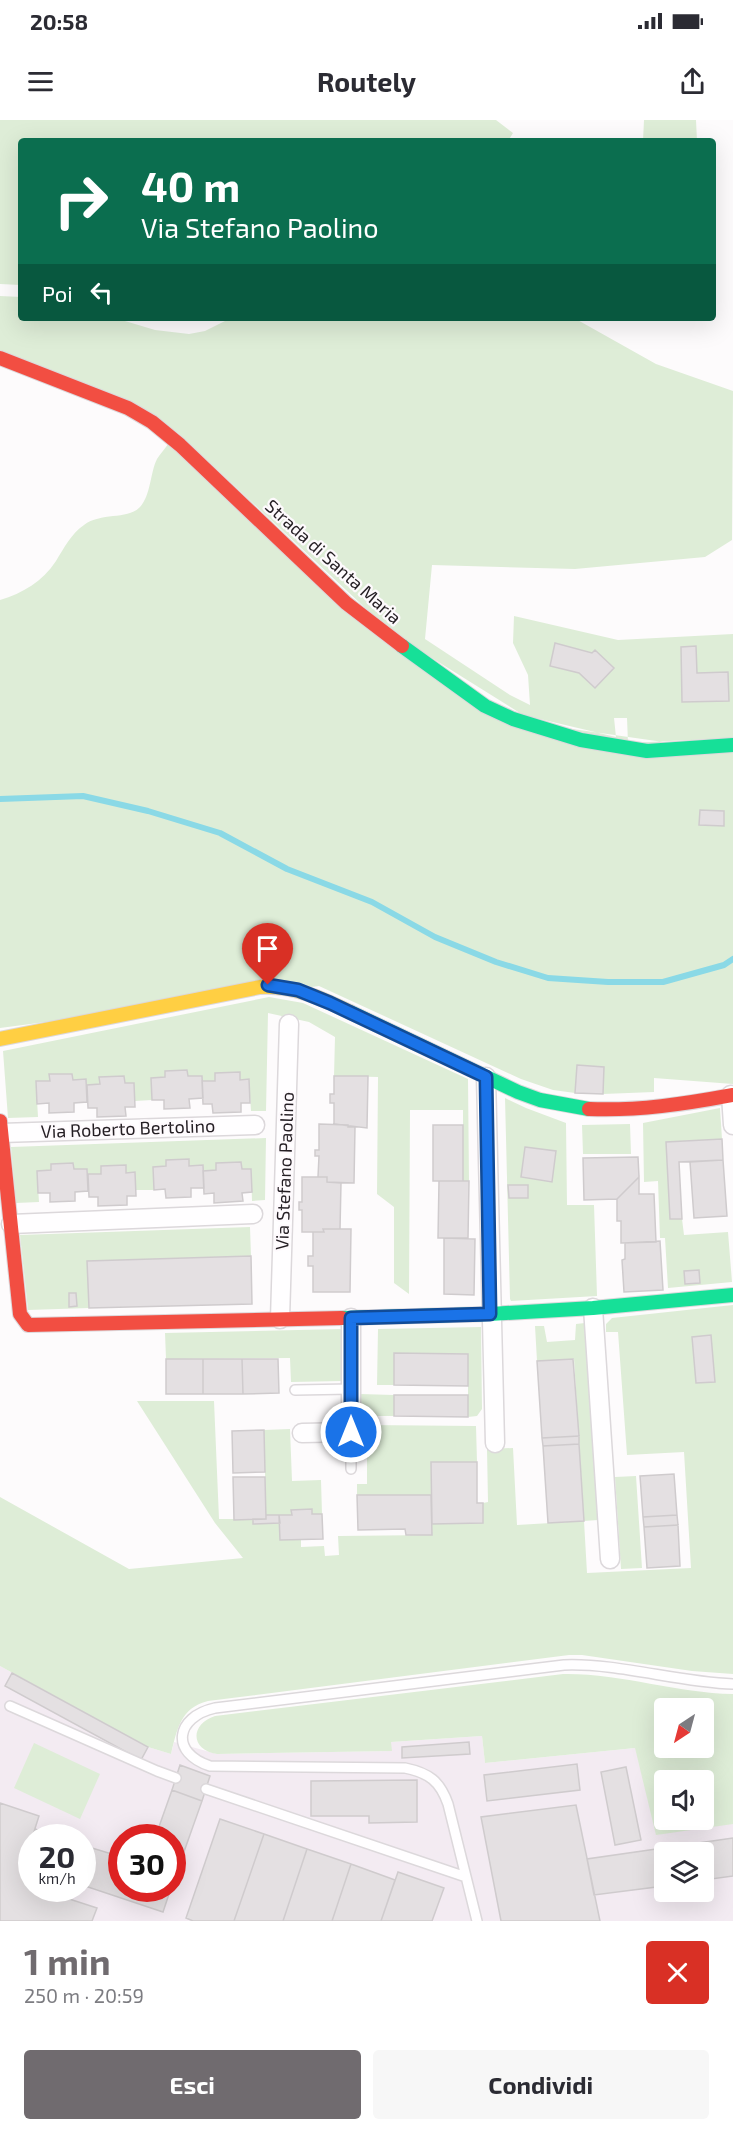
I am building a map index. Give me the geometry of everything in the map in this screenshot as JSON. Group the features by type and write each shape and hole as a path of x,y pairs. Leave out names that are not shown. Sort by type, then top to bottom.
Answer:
{"street":[{"name":"Strada di Santa Maria","path":"0,358 134,411 152,422 180,445 346,603 477,701 496,711 581,740 629,750 648,751 733,745"},
{"path":"0,1039 260,987 278,986 298,990 330,1003 538,1100 596,1110 635,1111 732,1095 733,1125"},
{"name":"Via Stefano Paolino","path":"280,1319 289,1024"},
{"path":"486,1077 490,1314 495,1443"},
{"name":"Via Roberto Bertolino","path":"255,1125 1,1127 21,1314 26,1323 38,1326 280,1319"},
{"path":"11,1224 253,1214"},
{"path":"280,1319 490,1314 593,1308 733,1295"},
{"path":"593,1308 610,1559"},
{"path":"302,1433 351,1432 351,1318"}],"lane":[{"path":"295,1390 351,1389"},
{"path":"351,1432 351,1469"},
{"path":"477,1921 445,1795 440,1786 420,1771 405,1768 210,1766 191,1758 184,1748 185,1724 193,1716 215,1708 564,1665 590,1665 695,1681 733,1684"},
{"path":"10,1706 176,1778"},
{"path":"206,1789 466,1877"}],"shaded area":[{"path":"0,1666 148,1747 171,1754 174,1742 217,1754 391,1751 391,1742 482,1736 485,1763 635,1748 654,1752 654,1758 687,1758 733,1767 733,1921 0,1921"}],"green space":[{"path":"0,120 496,120 513,133 510,138 18,138 18,285 0,284"},
{"path":"644,120 696,120 697,138 643,138"},
{"path":"0,296 18,297 18,321 125,321 155,330 189,334 205,331 225,321 579,321 656,364 733,391 732,540 705,557 575,569 432,565 425,639 510,695 530,705 528,675 513,643 514,616 618,640 733,634 733,738 628,743 627,718 614,718 616,737 523,715 392,633 178,433 0,350"},
{"path":"168,444 496,718 733,752 733,1084 654,1078 654,1092 603,1094 604,1067 577,1066 575,1093 553,1090 521,1079 319,986 0,1028 0,600 38,581 84,525 98,519 129,513 140,507 144,502 157,459"},
{"path":"269,997 303,1003 468,1079 469,1181 463,1181 463,1110 410,1110 409,1294 394,1283 394,1207 377,1194 378,1077 334,1076 335,1037 309,1022 268,1013 266,1111 251,1111 249,1080 240,1080 240,1072 215,1073 215,1081 202,1081 201,1076 188,1076 187,1070 165,1071 165,1077 151,1078 152,1100 135,1101 134,1084 125,1083 124,1076 100,1077 100,1084 87,1085 86,1080 73,1080 72,1074 50,1074 50,1081 36,1082 38,1117 8,1118 3,1051"},
{"path":"505,1098 566,1123 567,1205 594,1205 597,1296 511,1301 510,1299"},
{"path":"720,1108 722,1139 666,1142 670,1219 682,1219 684,1235 728,1232 732,1282 668,1288 665,1238 660,1238 658,1181 644,1182 643,1123"},
{"path":"630,1124 631,1154 583,1154 582,1125"},
{"path":"266,1138 265,1200 252,1201 251,1169 242,1169 241,1162 216,1163 216,1170 203,1171 203,1165 189,1166 189,1160 153,1167 154,1190 136,1190 135,1173 126,1173 125,1165 101,1166 101,1174 88,1174 87,1169 74,1169 73,1163 51,1164 51,1170 37,1171 39,1202 16,1203 11,1147"},
{"path":"250,1227 251,1256 88,1261 89,1308 28,1310 20,1235"},
{"path":"733,1305 733,1674 569,1655 208,1701 191,1709 181,1721 171,1754 148,1747 0,1666 0,1497 129,1569 243,1558 215,1523 137,1401 214,1401 219,1519 253,1519 253,1524 280,1523 301,1539 301,1547 324,1546 325,1556 339,1555 338,1536 431,1535 432,1524 483,1523 483,1503 488,1502 487,1449 513,1448 517,1525 584,1521 587,1573 691,1568 684,1452 627,1455 618,1332 606,1332 606,1324 612,1318"},
{"path":"585,1323 598,1520 584,1521 574,1359 537,1361 535,1326 544,1326 547,1342 575,1340 576,1324"},
{"path":"481,1327 482,1409 477,1416 468,1417 468,1354 394,1353 394,1385 377,1385 378,1329"},
{"path":"342,1329 343,1381 291,1382 290,1358 166,1359 165,1333"},
{"path":"360,1394 394,1395 394,1416 367,1416 360,1406"},
{"path":"367,1425 476,1426 477,1462 431,1462 431,1495 357,1495 357,1484 367,1484"},
{"path":"290,1429 292,1481 321,1480 322,1514 312,1514 311,1509 292,1510 292,1515 266,1515 264,1430"},
{"path":"636,1476 642,1568 621,1569 615,1477"},
{"path":"563,1674 606,1677 733,1694 733,1824 714,1827 714,1770 654,1770 654,1827 635,1748 485,1763 482,1736 391,1742 392,1751 217,1754 202,1748 196,1736 201,1725 215,1716"},
{"path":"34,1743 100,1774 80,1819 14,1788"},
{"path":"655,1830 691,1830 656,1835"}],"building":[{"path":"555,643 592,653 595,650 614,668 595,688 579,673 550,666"},
{"path":"696,646 697,673 728,672 729,701 682,702 681,647"},
{"path":"700,810 724,811 724,826 699,825"},
{"path":"577,1065 604,1067 603,1094 575,1093"},
{"path":"187,1070 188,1076 202,1076 203,1098 189,1099 190,1108 164,1109 164,1100 152,1100 151,1078 165,1077 165,1071"},
{"path":"240,1072 240,1080 249,1079 250,1103 241,1103 241,1112 213,1113 212,1104 203,1104 202,1081 215,1081 215,1073"},
{"path":"49,1074 72,1074 73,1080 86,1079 87,1102 74,1103 74,1112 49,1113 49,1103 37,1104 36,1081 50,1081"},
{"path":"124,1076 125,1083 134,1083 135,1107 125,1107 126,1116 97,1117 97,1108 88,1108 87,1085 100,1084 99,1077"},
{"path":"334,1076 368,1076 367,1128 334,1124 334,1103 330,1103 330,1094 334,1094"},
{"path":"319,1124 355,1127 354,1183 327,1182 327,1177 318,1177 319,1156 315,1156 315,1150 319,1150"},
{"path":"433,1125 463,1125 463,1181 433,1181"},
{"path":"722,1139 723,1160 679,1162 682,1219 670,1219 666,1142"},
{"path":"525,1147 556,1151 552,1182 521,1177"},
{"path":"638,1157 639,1177 617,1199 584,1200 583,1158"},
{"path":"189,1159 189,1166 203,1165 204,1188 191,1188 191,1197 166,1198 165,1189 154,1190 153,1167 166,1166 166,1160"},
{"path":"723,1160 727,1216 694,1218 690,1162"},
{"path":"241,1162 242,1169 251,1169 252,1192 242,1193 243,1201 214,1203 214,1193 204,1194 203,1171 216,1170 216,1163"},
{"path":"73,1163 74,1169 87,1169 88,1191 75,1192 75,1201 50,1202 50,1193 38,1193 37,1171 51,1170 51,1164"},
{"path":"126,1165 126,1173 135,1172 136,1196 127,1196 127,1205 98,1206 98,1197 89,1197 88,1174 101,1174 101,1166"},
{"path":"302,1177 327,1177 327,1182 341,1183 340,1229 302,1232 302,1210 299,1210 299,1202 302,1202"},
{"path":"639,1177 639,1194 654,1194 656,1242 621,1243 621,1221 617,1221 617,1199"},
{"path":"439,1181 469,1181 468,1238 438,1238"},
{"path":"508,1185 528,1185 528,1198 509,1198"},
{"path":"323,1229 351,1229 350,1292 313,1292 313,1266 308,1266 308,1256 313,1256 313,1232 324,1232"},
{"path":"444,1238 475,1239 474,1295 444,1294"},
{"path":"660,1241 663,1290 624,1292 622,1260 625,1259 625,1243"},
{"path":"251,1256 252,1304 89,1308 87,1261"},
{"path":"699,1270 700,1283 685,1284 684,1271"},
{"path":"69,1293 76,1293 77,1306 69,1307"},
{"path":"711,1335 715,1382 696,1383 692,1337"},
{"path":"394,1353 468,1354 468,1386 394,1385"},
{"path":"166,1359 203,1359 203,1394 166,1394"},
{"path":"203,1359 242,1359 243,1394 203,1394"},
{"path":"242,1359 278,1359 279,1393 243,1394"},
{"path":"573,1359 579,1436 542,1438 537,1361"},
{"path":"394,1395 468,1395 468,1417 394,1416"},
{"path":"264,1430 265,1472 233,1473 232,1431"},
{"path":"579,1436 579,1444 543,1446 542,1438"},
{"path":"579,1444 584,1521 548,1523 543,1446"},
{"path":"431,1462 477,1462 477,1503 483,1503 483,1523 432,1524"},
{"path":"674,1474 677,1515 643,1517 640,1476"},
{"path":"233,1477 265,1477 266,1519 234,1520"},
{"path":"357,1495 431,1495 432,1535 406,1535 405,1529 358,1530"},
{"path":"312,1509 312,1514 322,1514 323,1539 280,1540 279,1515 292,1515 291,1510"},
{"path":"266,1515 279,1515 280,1523 253,1524 253,1519 266,1519"},
{"path":"677,1515 678,1525 644,1527 643,1517"},
{"path":"678,1525 680,1566 647,1568 644,1527"},
{"path":"12,1673 148,1747 141,1760 5,1686"},
{"path":"469,1742 470,1754 402,1758 402,1747"},
{"path":"577,1764 580,1790 487,1801 484,1775"},
{"path":"180,1765 210,1776 202,1801 172,1790"},
{"path":"626,1767 641,1840 615,1845 601,1772"},
{"path":"417,1780 417,1822 369,1823 369,1816 311,1816 311,1781"},
{"path":"172,1790 202,1801 186,1846 186,1824 160,1824"},
{"path":"0,1803 39,1816 36,1824 18,1824 18,1902 78,1902 97,1908 92,1921 0,1921"},
{"path":"576,1805 600,1921 501,1921 481,1817"},
{"path":"220,1819 264,1834 234,1921 193,1921 186,1918"},
{"path":"264,1834 307,1849 283,1921 234,1921"},
{"path":"733,1838 733,1876 714,1879 714,1842 705,1842"},
{"path":"96,1849 108,1853 108,1894 96,1890"},
{"path":"307,1849 351,1864 332,1921 283,1921"},
{"path":"654,1849 654,1887 594,1895 587,1859"},
{"path":"351,1864 395,1880 381,1921 332,1921"},
{"path":"398,1872 444,1888 432,1921 381,1921"},
{"path":"133,1902 166,1902 163,1912"}],"waterway":[{"path":"0,799 83,796 148,811 220,833 287,869 372,902 435,937 496,962 548,978 608,982 663,982 724,965 733,959"}],"traffic: fast":[{"path":"402,646 485,706 513,719 581,740 647,751 733,745"},
{"path":"350,1012 518,1092 540,1100 589,1109"},
{"path":"342,1318 490,1314 593,1308 733,1295"}],"traffic: slow":[{"path":"0,1039 260,987 295,990 350,1012"}],"traffic: jam":[{"path":"0,358 128,408 152,422 180,445 346,603 402,646"},
{"path":"589,1109 661,1106 733,1095"},
{"path":"0,1121 20,1314 28,1325 342,1318"}],"route":[{"path":"268,985 308,993 486,1077 490,1314 351,1318 351,1432"}]}
